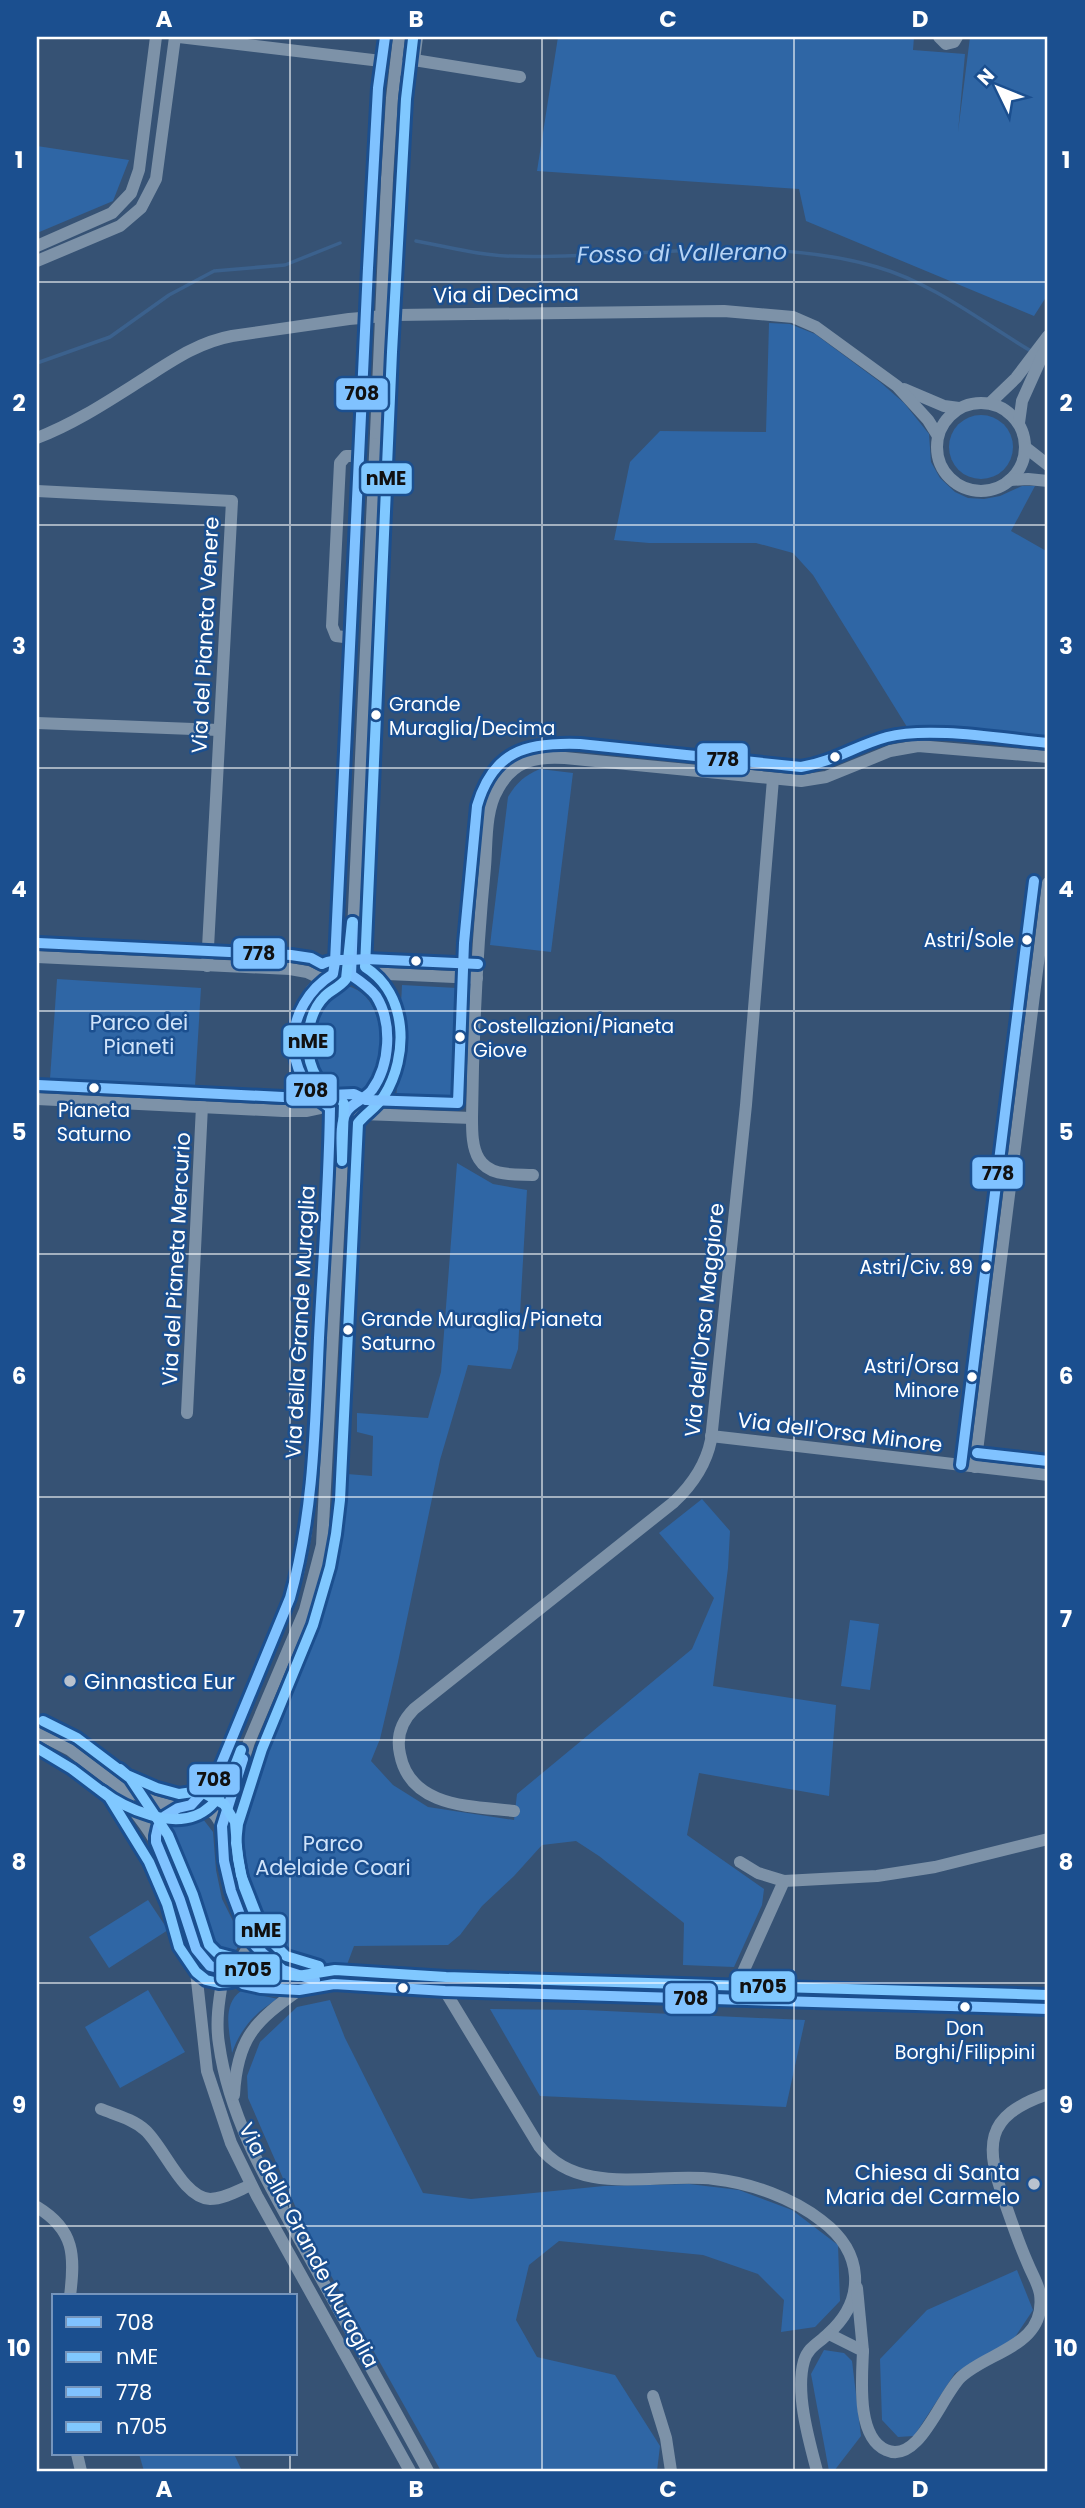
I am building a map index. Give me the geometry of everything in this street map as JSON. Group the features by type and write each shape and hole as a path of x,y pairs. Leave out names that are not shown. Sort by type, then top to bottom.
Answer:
{"street":[{"path":"37,246 112,213 131,193 139,170 156,37"},
{"path":"37,261 120,226 138,211 151,194 160,163 177,37 381,61"},
{"path":"328,1108 313,1098 305,1088 294,1047 299,1015 309,993 328,977 338,928 373,177 385,37"},
{"path":"352,976 387,179 399,37"},
{"path":"414,60 417,37"},
{"path":"939,37 946,44 954,42 957,37"},
{"path":"395,72 414,60 520,77"},
{"name":"Via di Decima","path":"37,438 68,425 181,355 214,340 268,330 387,315 724,311 789,316 816,327 897,386 929,401 959,408"},
{"path":"994,400 1019,424 1025,447 1019,469 1010,480 985,491 971,490 958,485 947,476 940,464 937,450 942,425 959,408 994,400 1016,378 1048,337"},
{"path":"1019,424 1024,394 1048,343"},
{"name":"Via di Decima","path":"897,386 928,420 938,436"},
{"path":"1025,447 1048,465"},
{"path":"352,638 336,636 332,626 340,463 346,456 360,456"},
{"path":"1010,480 1048,481"},
{"name":"Via del Pianeta Venere","path":"37,491 232,501 207,966"},
{"path":"37,723 219,730"},
{"path":"533,1175 500,1173 485,1166 476,1152 472,1118 478,943 492,803 503,780 522,762 535,758 565,758 801,781 817,780 890,751 918,746 1048,757"},
{"name":"Via dell'Orsa Maggiore","path":"514,1811 453,1804 421,1789 408,1774 401,1760 398,1741 402,1724 417,1707 674,1502 698,1474 707,1456 748,1091 773,779"},
{"path":"975,1466 1048,883"},
{"path":"37,957 290,969 328,977 352,976 365,972 477,978"},
{"path":"350,1109 364,1100 377,1080 385,1058 387,1040 384,1016 378,1001 366,985 352,976"},
{"path":"37,1099 284,1111 328,1108 350,1109 362,1114 472,1118"},
{"name":"Via del Pianeta Mercurio","path":"187,1413 202,1106"},
{"name":"Via della Grande Muraglia","path":"191,1805 212,1784 217,1773 285,1610 303,1546 309,1512 314,1438 328,1108"},
{"name":"Via della Grande Muraglia","path":"222,1826 249,1742 305,1610 322,1545 344,1120 350,1109"},
{"name":"Via dell'Orsa Minore","path":"711,1436 1048,1475"},
{"path":"37,1733 70,1749 119,1787 177,1808 191,1805 211,1811 222,1826 224,1861 229,1883 249,1939 272,1964 283,1970 334,1984 445,1991 730,2001 1048,2009"},
{"name":"Via della Grande Muraglia","path":"119,1787 156,1842 180,1899 193,1944 209,2080 231,2143 251,2185 410,2471"},
{"path":"156,1842 162,1821 177,1808"},
{"path":"740,1862 758,1873 784,1881 900,1874 1048,1839"},
{"path":"730,2001 784,1881"},
{"path":"225,1970 240,1961 249,1939"},
{"path":"193,1944 206,1963 225,1970 246,1986 299,1990 334,1984"},
{"name":"Via della Grande Muraglia","path":"225,1970 217,2027 224,2071 244,2134 275,2197 428,2471"},
{"path":"233,2103 237,2067 251,2032 271,2010 299,1990"},
{"path":"445,1991 539,2146 556,2164 570,2171 600,2177 721,2180 742,2184 792,2203 823,2221 842,2241 852,2262 863,2351 866,2428 878,2445 889,2452 908,2449 919,2439 947,2394 964,2375 1012,2348 1027,2335 1040,2311 1040,2294 998,2183 992,2146 996,2130 1008,2115 1022,2105 1048,2094"},
{"path":"101,2109 129,2120 145,2130 161,2148 185,2184 198,2195 210,2199 219,2198 251,2185"},
{"path":"37,2207 60,2226 70,2244 73,2262 69,2294"},
{"path":"817,2471 806,2419 803,2367 809,2350 829,2334 849,2307 857,2287"},
{"path":"829,2334 863,2351"},
{"path":"653,2396 666,2438 671,2471"}],"green space":[{"path":"558,37 914,37 913,50 965,54 958,132 970,37 1048,37 1048,294 1034,316 806,221 799,189 537,171"},
{"path":"37,146 129,160 113,201 37,233"},
{"path":"769,323 790,324 815,334 904,403 929,434 931,462 940,478 955,492 968,498 984,499 1000,496 1022,486 1035,486 1011,531 1048,552 1048,741 947,730 912,735 813,575 793,553 756,543 649,543 614,540 630,462 660,431 766,432"},
{"path":"975,415 987,415 1004,424 1011,435 1011,459 1004,470 987,479 975,479 963,474 954,465 949,453 949,441 954,429 963,420"},
{"path":"540,769 573,773 551,952 490,945 508,797 521,780"},
{"name":"Parco dei Pianeti","path":"57,979 201,988 195,1086 50,1079"},
{"path":"336,985 357,990 370,1003 378,1022 380,1044 376,1065 368,1083 355,1096 337,1099 324,1096 313,1088 302,1061 301,1045 306,1015 313,1002"},
{"path":"402,985 457,988 452,1106 396,1104"},
{"name":"Parco Adelaide Coari","path":"457,1163 493,1184 527,1190 518,1349 511,1369 468,1365 440,1460 398,1662 380,1739 371,1761 393,1785 428,1807 514,1820 517,1794 692,1649 714,1598 659,1533 702,1499 730,1531 713,1686 836,1705 829,1796 699,1773 687,1835 764,1889 762,1905 734,1967 683,1965 684,1923 576,1841 542,1845 448,1945 354,1946 345,1970 300,1967 283,1958 258,1920 244,1890 238,1860 238,1831 250,1774 311,1629 333,1569 347,1474 372,1476 373,1436 357,1432 357,1413 428,1418 441,1372"},
{"path":"850,1620 879,1624 870,1690 841,1686"},
{"path":"193,1815 203,1819 213,1832 222,1899 240,1935 237,1949 223,1957 211,1953 200,1938 179,1869 167,1843 172,1826"},
{"path":"148,1900 168,1930 109,1968 89,1937"},
{"path":"148,1990 185,2052 120,2088 85,2027"},
{"path":"241,1991 278,1999 250,2022 239,2036 232,2053 229,2011"},
{"path":"330,2000 345,2038 423,2193 471,2199 604,2186 689,2184 739,2190 792,2210 838,2245 840,2301 815,2327 781,2332 784,2300 758,2274 703,2255 559,2241 529,2265 516,2320 537,2357 615,2375 660,2446 657,2471 441,2471 306,2231 248,2098 247,2076 260,2042 297,2007"},
{"path":"490,2009 585,2010 805,2020 786,2107 540,2096"},
{"path":"1017,2270 1033,2310 1013,2340 955,2373 914,2436 898,2437 882,2420 880,2359 927,2310"},
{"path":"824,2350 844,2353 852,2361 861,2436 834,2471 829,2471 811,2374"},
{"path":"140,2456 235,2456 242,2471 144,2471"}],"waterway":[{"name":"Fosso di Vallerano","path":"416,241 506,256 739,249 832,257 877,267 918,283 957,304 1031,351"},
{"name":"Fosso di Vallerano","path":"37,363 110,337 169,295 214,271 285,265 340,243"}],"transit line":[{"name":"708","path":"385,37 378,88 368,268 335,962 333,974 316,988 304,1004 296,1021 294,1040 302,1077 314,1094 330,1108 309,1501 290,1598 215,1779 191,1805 178,1808 165,1816 158,1827 156,1842 180,1900 196,1949 210,1966 226,1970 243,1984 261,1988 299,1990 334,1984 445,1991 1048,2009"},
{"name":"nME","path":"37,1748 72,1769 109,1797 149,1862 167,1904 179,1947 196,1972 206,1980 219,1983 231,1982 247,1973 259,1956 262,1937 259,1921 241,1875 236,1843 238,1824 262,1749 313,1625 330,1567 340,1500 358,1123 384,1096 398,1063 400,1045 400,1027 390,993 365,967 392,352 406,99 413,39"},
{"name":"778","path":"38,1085 283,1097 354,1094 366,1100 458,1103 464,943 477,806 492,773 502,762 528,748 580,744 801,767 824,761 876,740 904,734 966,734 1048,743"},
{"name":"778","path":"961,1465 1034,881"},
{"name":"nME","path":"342,1161 344,1104 317,1078 310,1058 308,1036 318,1004 346,979 352,922"},
{"name":"708","path":"342,1160 341,1135 344,1116 372,1090 378,1080 383,1069 387,1044 385,1019 376,996 351,975 353,922"},
{"name":"778","path":"38,943 291,955 311,958 322,964 337,960 366,959 478,964"},
{"name":"778","path":"977,1453 1048,1461"},
{"name":"n705","path":"43,1721 77,1738 130,1778 168,1835 193,1895 209,1945 217,1953 232,1957 251,1972 298,1976 335,1970 446,1977 1048,1995"},
{"name":"nME","path":"102,1791 119,1802 150,1815 170,1819 186,1818 211,1806 220,1795 241,1750"},
{"name":"708","path":"243,1759 222,1826 224,1861 231,1891 249,1939 259,1950 283,1970 315,1980"},
{"name":"n705","path":"120,1769 127,1775 157,1788 179,1794 200,1791 224,1804 235,1822 238,1859 244,1887 261,1931 286,1956 319,1966"}],"place":[{"name":"Grande Muraglia/Decima","path":"376,715"},
{"name":"Astri/Sole","path":"1027,940"},
{"name":"Costellazioni/Pianeta Giove","path":"460,1037"},
{"name":"Pianeta Saturno","path":"94,1088"},
{"name":"Astri/Civ. 89","path":"986,1267"},
{"name":"Grande Muraglia/Pianeta Saturno","path":"348,1330"},
{"name":"Astri/Orsa Minore","path":"972,1377"},
{"name":"Ginnastica Eur","path":"70,1681"},
{"name":"Don Borghi/Filippini","path":"965,2007"},
{"name":"Chiesa di Santa Maria del Carmelo","path":"1034,2184"}]}
